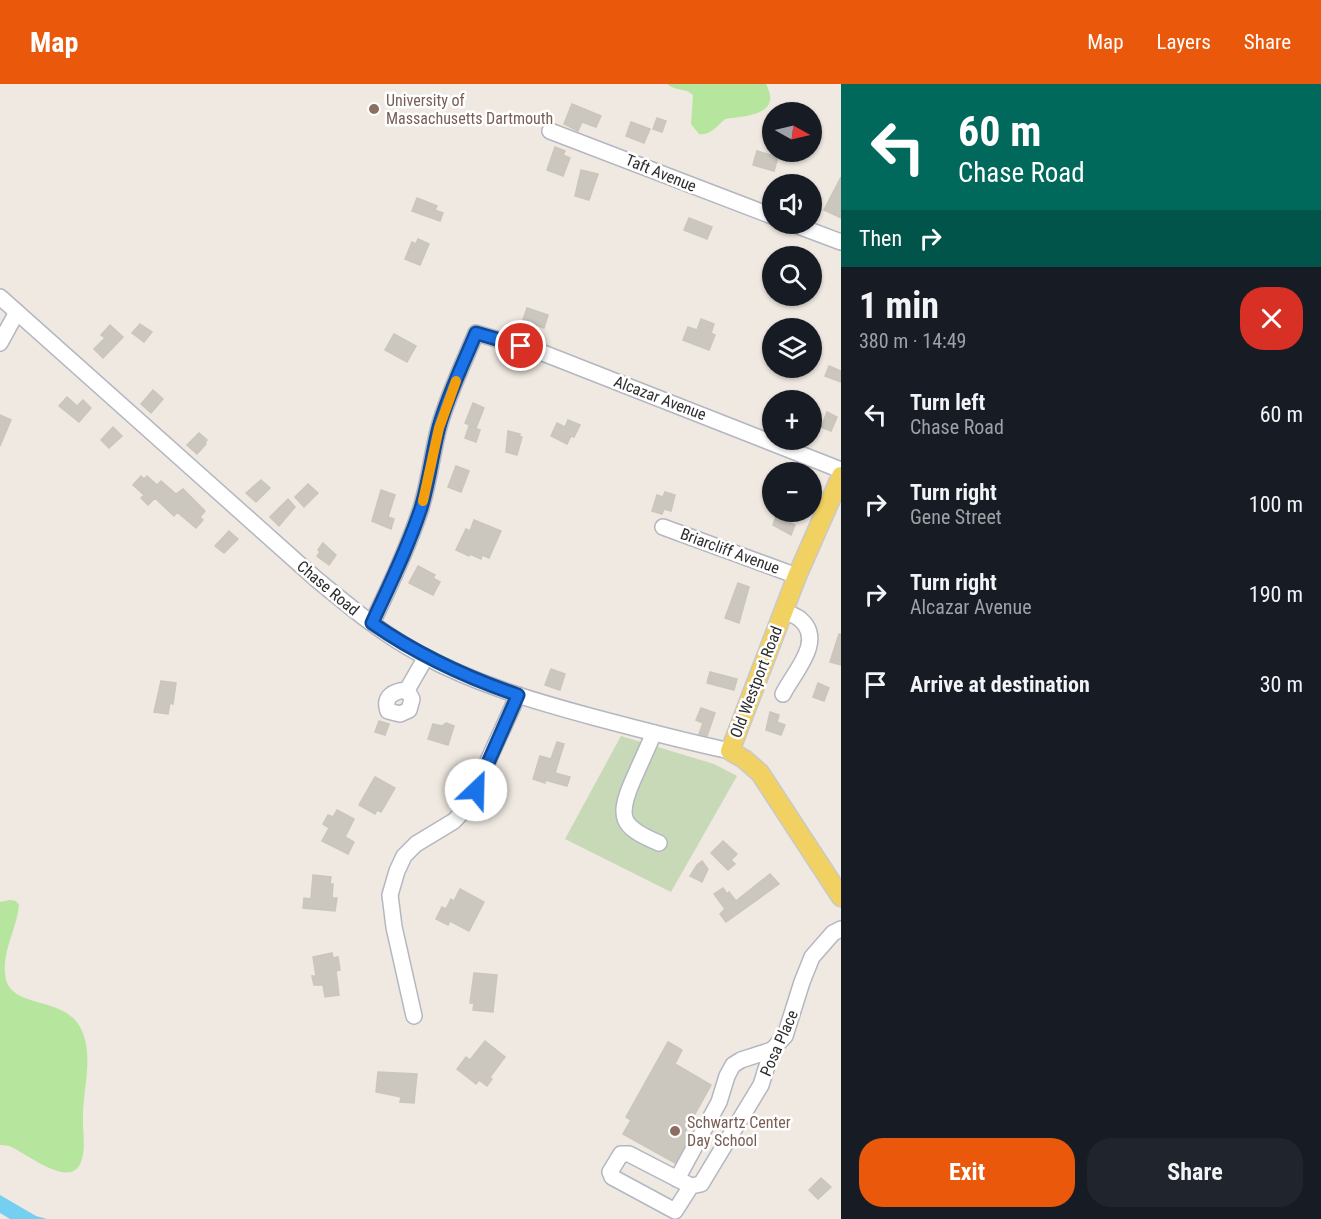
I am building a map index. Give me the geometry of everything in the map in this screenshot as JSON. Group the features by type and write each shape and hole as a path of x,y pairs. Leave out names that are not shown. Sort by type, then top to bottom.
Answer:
{"main road":[{"name":"Old Westport Road","path":"841,476 797,576 730,751 744,759 760,773 841,897"}],"street":[{"name":"Taft Avenue","path":"550,131 762,212"},
{"path":"820,234 841,242"},
{"name":"Chase Road","path":"0,297 315,578 372,623 426,657 518,695 654,733 730,751"},
{"path":"0,343 17,312"},
{"name":"Alcazar Avenue","path":"372,623 398,568 421,508 439,428 451,392 476,333 543,353 841,470"},
{"name":"Briarcliff Avenue","path":"663,527 797,576"},
{"path":"783,611 800,619 811,636 811,644 805,657 783,694"},
{"path":"407,690 426,657"},
{"path":"414,1016 394,927 390,895 397,871 404,856 416,844 454,821 467,807 518,695"},
{"path":"654,733 625,798 623,811 628,824 641,836 659,843"},
{"name":"Posa Place","path":"677,1179 629,1154 621,1154 610,1172 612,1176 675,1211 691,1186 701,1184 761,1085 772,1050 785,1036 801,982 812,957 833,933 841,928"},
{"path":"691,1186 677,1179 719,1102 733,1065 772,1050"}],"green space":[{"path":"667,84 766,84 770,95 769,102 762,102 762,110 759,112 725,119 710,132 699,134 691,124 693,95"},
{"path":"621,736 714,764 737,776 671,892 565,839"},
{"path":"16,901 19,905 5,960 6,980 11,989 20,996 65,1012 75,1020 82,1031 85,1042 87,1064 83,1110 83,1152 81,1162 75,1170 67,1172 46,1167 16,1149 0,1145 0,902"}],"water":[{"path":"0,1195 36,1216 47,1219 10,1219 0,1213"}],"building":[{"path":"572,104 601,116 596,127 582,122 578,131 564,124"},
{"path":"657,118 666,121 662,132 653,129"},
{"path":"631,122 650,129 644,143 626,136"},
{"path":"555,147 565,151 563,155 570,158 563,176 547,170"},
{"path":"757,151 762,152 762,162 777,162 774,171 753,165"},
{"path":"581,170 598,174 589,200 575,196"},
{"path":"841,177 841,218 824,210"},
{"path":"417,198 437,206 435,210 443,213 440,221 412,211"},
{"path":"689,218 712,227 707,239 684,230"},
{"path":"418,239 429,244 420,265 405,259 412,242 416,244"},
{"path":"527,308 548,315 544,328 523,320"},
{"path":"701,319 714,324 711,333 715,335 709,350 683,340 688,327 697,330"},
{"path":"140,324 152,332 144,342 132,333"},
{"path":"110,325 123,337 103,358 94,349 105,338 101,335"},
{"path":"394,334 416,346 407,362 385,350"},
{"path":"829,366 841,371 841,382 825,376"},
{"path":"153,390 163,399 151,413 141,404"},
{"path":"67,397 77,406 83,400 91,408 79,422 59,406"},
{"path":"473,403 484,408 476,428 465,423"},
{"path":"827,412 837,417 831,431 822,427"},
{"path":"0,415 11,420 0,446"},
{"path":"568,420 580,425 574,437 571,436 567,444 551,436 557,423 565,427"},
{"path":"469,426 480,430 476,442 465,438"},
{"path":"113,427 122,436 109,448 101,440"},
{"path":"508,431 520,434 519,436 522,437 517,455 506,452"},
{"path":"199,433 207,440 197,454 187,445"},
{"path":"456,466 469,471 461,492 448,487"},
{"path":"141,476 144,479 147,476 157,485 161,481 176,494 183,489 205,511 200,517 203,520 196,528 177,512 174,516 155,498 148,505 141,498 144,495 133,485"},
{"path":"261,480 270,488 256,502 246,493"},
{"path":"308,484 318,493 304,507 295,497"},
{"path":"381,490 395,495 388,517 394,519 391,529 372,521"},
{"path":"665,492 675,495 671,511 664,509 662,514 652,511 657,495 663,497"},
{"path":"288,499 295,507 279,526 270,517"},
{"path":"474,520 501,531 489,558 482,555 481,559 456,550 466,529 470,531"},
{"path":"774,522 789,522 795,525 791,535 773,525"},
{"path":"229,531 238,539 224,553 215,546"},
{"path":"323,543 336,555 329,565 317,556"},
{"path":"418,566 435,575 433,578 440,582 433,595 409,583"},
{"path":"738,583 749,587 739,623 725,618"},
{"path":"839,634 841,634 841,665 830,662"},
{"path":"551,669 565,674 560,690 545,685"},
{"path":"710,672 737,679 734,690 707,683"},
{"path":"161,681 176,683 173,704 170,703 168,714 154,712"},
{"path":"818,683 829,688 824,701 813,697"},
{"path":"701,708 715,713 707,736 699,734 703,723 696,720"},
{"path":"770,712 779,715 777,722 785,725 781,735 766,730"},
{"path":"379,721 389,724 385,735 375,732"},
{"path":"446,723 454,726 448,745 428,739 433,724 442,726"},
{"path":"557,742 564,744 555,773 570,777 567,786 533,779 540,756 551,759"},
{"path":"375,777 395,788 381,812 377,810 375,814 359,805"},
{"path":"337,810 354,819 345,837 354,842 348,854 322,841 329,828 323,824 328,815 333,817"},
{"path":"723,841 737,854 731,860 735,864 728,870 711,853"},
{"path":"702,861 708,869 702,882 690,876"},
{"path":"770,874 779,884 726,922 720,914 725,909 714,894 723,888 736,901"},
{"path":"313,875 331,877 332,898 337,898 335,911 303,908 304,898 311,899"},
{"path":"460,889 484,902 469,931 450,921 448,925 436,919 442,907 446,909 451,899 454,901"},
{"path":"332,953 333,958 338,957 340,970 336,971 339,995 325,997 323,985 314,985 312,976 316,976 313,957"},
{"path":"474,973 497,975 493,1012 473,1010 474,1003 470,1003"},
{"path":"485,1041 505,1057 490,1077 492,1079 487,1086 479,1080 476,1084 457,1069 466,1057 470,1060"},
{"path":"668,1042 682,1050 675,1064 711,1085 684,1134 689,1137 675,1163 623,1134 631,1120 626,1117"},
{"path":"378,1072 417,1074 414,1103 400,1102 401,1097 376,1092"},
{"path":"821,1178 831,1187 818,1199 809,1190"}],"slow traffic":[{"path":"423,501 439,428 456,381"}],"place":[{"name":"University of Massachusetts Dartmouth","path":"374,109"},
{"name":"Schwartz Center Day School","path":"675,1131"}],"route":[{"path":"476,790 518,695 420,655 372,623 398,568 421,508 439,428 451,392 476,333 521,346"}]}
